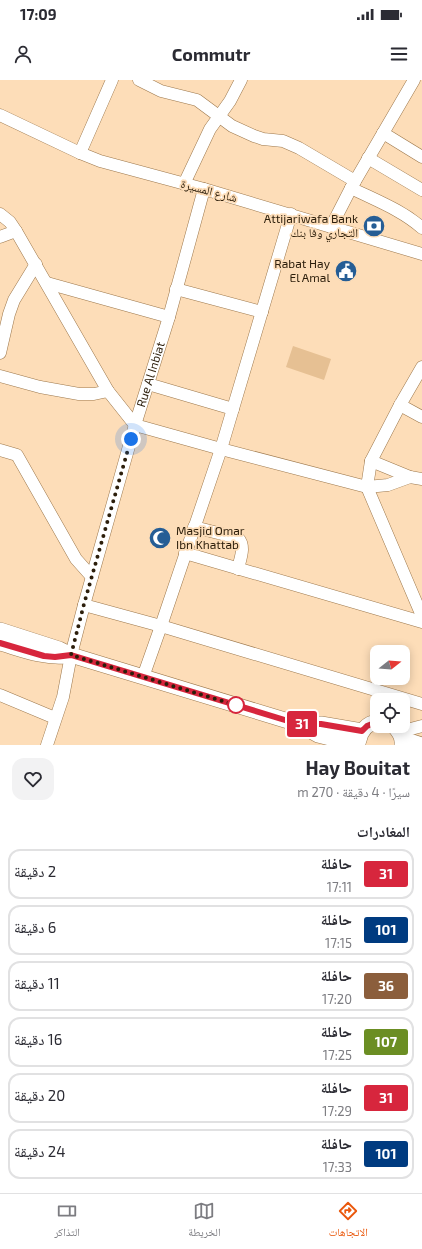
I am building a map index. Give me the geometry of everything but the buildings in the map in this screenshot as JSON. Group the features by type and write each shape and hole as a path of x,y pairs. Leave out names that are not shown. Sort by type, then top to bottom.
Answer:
{"main road":[{"path":"0,630 59,649 71,655 298,724 318,735 359,740 367,726 370,725"},
{"path":"0,643 44,656 55,657 71,655"},
{"path":"400,735 422,744"}],"street":[{"path":"80,153 112,80"},
{"path":"139,80 161,91 197,100 232,126 254,136 263,139 283,141 299,148 422,228"},
{"path":"184,184 210,129 236,92 241,80"},
{"path":"331,227 353,184 414,80"},
{"name":"شارع المسيرة","path":"0,115 100,161 291,214 422,254"},
{"path":"383,133 422,157"},
{"path":"368,158 422,190"},
{"name":"Rue Al Inbiat","path":"47,745 63,698 71,655 84,604 135,425 169,317 204,189"},
{"path":"0,214 10,222 16,231 108,391 135,425 220,449 367,487 388,485 416,478"},
{"path":"143,677 233,409 291,214"},
{"path":"0,237 16,231"},
{"path":"0,353 9,314 14,300 36,264"},
{"path":"47,283 169,317"},
{"path":"176,289 262,312"},
{"path":"422,367 400,405 372,461 367,487 417,591 422,616"},
{"path":"0,376 34,385 79,394 94,394 108,391"},
{"path":"148,384 233,409"},
{"path":"400,405 422,417"},
{"path":"0,450 17,455 76,559 92,577"},
{"path":"372,461 416,478"},
{"path":"194,527 241,540 243,548 238,569"},
{"path":"185,553 422,622"},
{"path":"84,604 422,704"},
{"path":"0,695 55,718"},
{"path":"400,735 422,726"}],"shaded area":[{"path":"293,346 331,359 324,380 286,367"}],"bus line":[{"name":"31","path":"0,643 44,656 55,657 71,655 298,724 321,724 362,731 370,724"}],"place":[{"name":"Attijariwafa Bank التجاري وفا بنك","path":"374,226"},
{"name":"Rabat Hay El Amal","path":"346,271"},
{"name":"Masjid Omar Ibn Khattab","path":"160,538"}],"route":[{"path":"131,439 71,655 242,707 236,705"}]}
